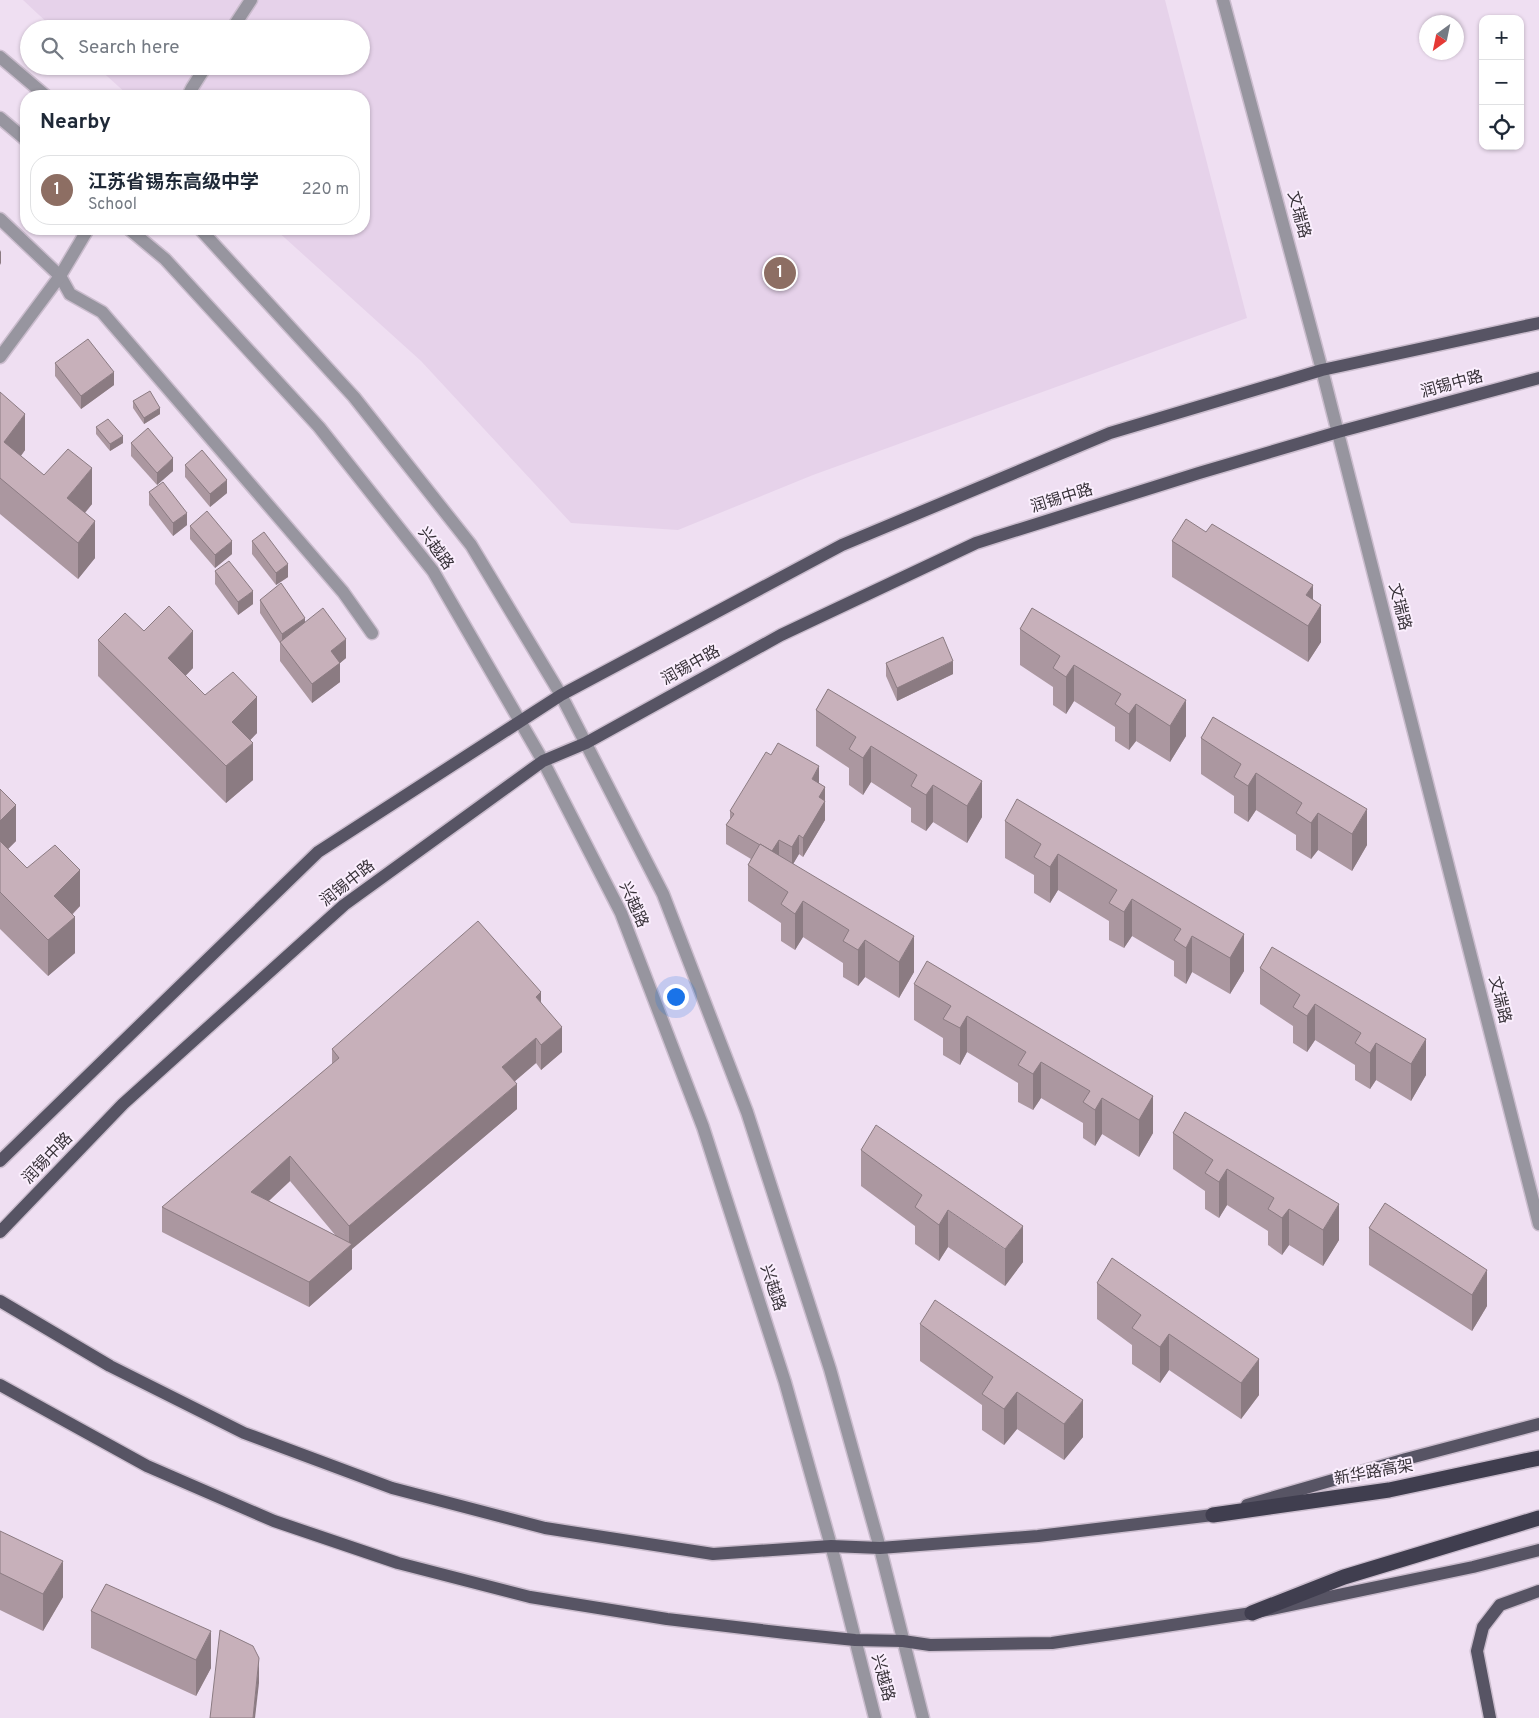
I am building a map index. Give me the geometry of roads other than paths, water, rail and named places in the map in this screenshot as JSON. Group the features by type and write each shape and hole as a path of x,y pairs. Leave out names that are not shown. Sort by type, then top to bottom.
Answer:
{"highway":[{"name":"新华路高架","path":"1213,1515 1389,1490 1539,1458"},
{"path":"1252,1614 1344,1577 1539,1518"}],"main road":[{"name":"润锡中路","path":"0,1161 318,852 561,695 842,545 1110,433 1322,370 1539,323"},
{"name":"润锡中路","path":"0,1232 123,1104 344,905 543,762 586,743 781,635 976,543 1199,473 1338,432 1539,378"},
{"path":"0,1301 110,1366 244,1433 392,1488 545,1528 713,1554 831,1546 880,1548 1038,1536 1213,1515 1406,1458 1539,1424"},
{"path":"0,1385 147,1466 274,1521 398,1563 530,1597 667,1619 855,1640 903,1641 930,1645 1052,1643 1252,1614 1539,1550"},
{"path":"1490,1718 1477,1652 1484,1626 1500,1605 1539,1591"}],"street":[{"path":"238,20 251,0"},
{"name":"文瑞路","path":"1224,0 1338,432 1539,1224"},
{"path":"0,57 20,74"},
{"path":"21,75 39,90"},
{"path":"191,90 200,75"},
{"path":"0,118 20,135"},
{"path":"0,219 60,276 70,294 102,312 343,592 372,633"},
{"path":"0,357 60,276 84,235"},
{"name":"兴越路","path":"136,235 165,259 319,427 433,571 543,762 621,913 703,1127 786,1382 831,1546 875,1718"},
{"name":"兴越路","path":"206,235 354,397 471,545 561,695 663,894 746,1112 830,1369 880,1548 923,1718"}],"place":[{"name":"江苏省锡东高级中学","path":"780,273"}]}
